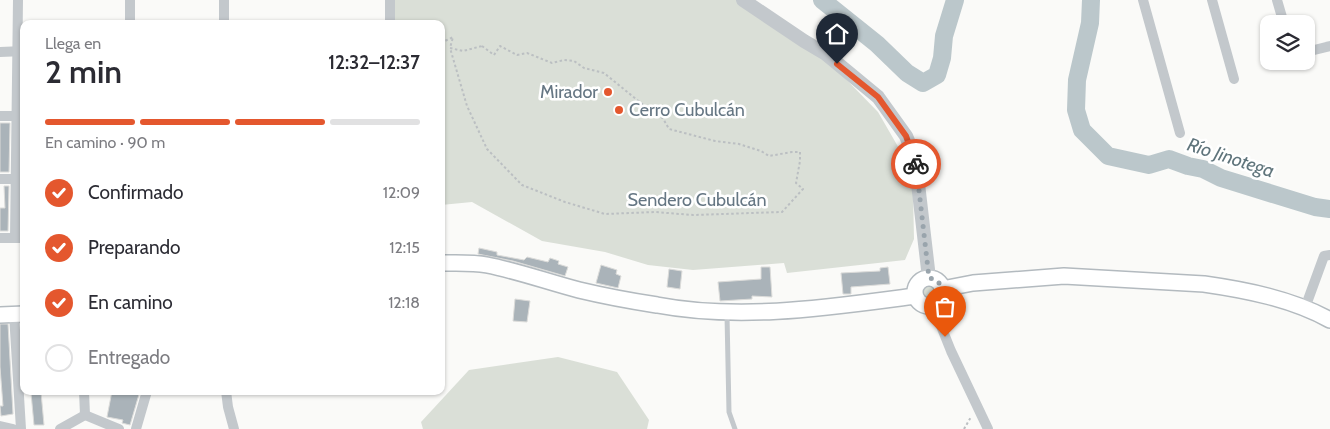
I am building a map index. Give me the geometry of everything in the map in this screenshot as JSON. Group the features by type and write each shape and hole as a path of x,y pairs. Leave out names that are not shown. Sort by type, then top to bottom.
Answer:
{"main road":[{"path":"445,263 486,265 581,290 658,306 727,312 792,310 915,296"},
{"path":"942,288 973,283 1055,277 1213,285 1285,301 1330,320"},
{"path":"929,278 938,281 942,288 941,300 933,306 924,306 915,296 918,284 929,278"}],"street":[{"path":"18,0 20,34"},
{"path":"130,0 130,20"},
{"path":"224,0 224,20"},
{"path":"390,0 390,20"},
{"path":"743,0 826,54 878,97 906,136 915,158 929,278"},
{"path":"1143,0 1180,133"},
{"path":"1212,0 1234,79"},
{"path":"1276,0 1281,15"},
{"path":"1315,50 1330,46"},
{"path":"0,52 20,51"},
{"path":"0,116 20,116 20,238 0,238"},
{"path":"0,179 20,179"},
{"path":"1305,308 1324,256 1330,255"},
{"path":"933,306 950,351 988,429"},
{"path":"13,314 21,429"},
{"path":"84,395 85,415"},
{"path":"136,429 145,395"},
{"path":"226,395 234,429"},
{"path":"60,429 85,415"},
{"path":"85,415 119,429"},
{"path":"0,426 13,429"}],"lane":[{"path":"727,312 729,412 735,429"}],"path":[{"name":"Sendero Cubulcán","path":"445,41 453,37 450,48 467,106 487,150 522,186 605,214 655,212 693,215 782,212 803,189 796,183 800,152 769,156 761,151 739,144 715,141 669,129 662,116 654,110 646,108 604,73 584,68 574,61 564,60 552,63 527,53 517,55 500,46 494,54 482,46 462,51 450,48"},
{"path":"964,429 978,407"}],"shaded area":[{"name":"Cerro Cubulcán","path":"393,0 740,0 837,70 878,112 904,157 913,193 914,239 905,260 787,273 784,263 693,270 648,265 605,252 542,241 472,202 445,205 445,20 393,20"},
{"path":"929,280 938,283 941,292 938,301 929,304 920,301 917,292 920,283"},
{"path":"558,357 617,372 649,420 647,429 423,429 421,422 469,370"}],"building":[{"path":"0,123 10,123 9,172 0,172"},
{"path":"4,186 9,186 8,231 0,231 0,208 5,208"},
{"path":"479,248 497,252 497,255 524,260 527,257 548,262 550,258 559,261 558,264 568,267 565,276 513,261 478,254"},
{"path":"601,265 617,270 616,274 621,276 618,288 596,283"},
{"path":"761,267 770,267 772,297 752,296 752,299 720,301 718,282 761,279"},
{"path":"888,267 890,284 851,287 851,294 843,294 841,273 880,271 880,268"},
{"path":"669,269 682,271 680,289 667,287"},
{"path":"515,299 530,301 527,322 513,321"},
{"path":"0,324 8,324 13,414 1,416 0,406 3,406 0,367"},
{"path":"31,395 41,395 44,425 34,425"},
{"path":"111,395 139,395 130,425 122,423 123,420 107,417"}],"waterway":[{"name":"Río Jinotega","path":"822,0 877,44 907,73 923,83 937,75 942,58 944,36 955,0"},
{"name":"Río Jinotega","path":"1091,0 1090,23 1077,80 1076,110 1082,130 1108,156 1149,165 1169,159 1203,169 1221,178 1315,207 1330,209"}],"way so far":[{"path":"916,164 929,278 941,284 943,292 941,300 933,306 945,337"}],"place":[{"name":"Mirador","path":"608,92"},
{"name":"Cerro Cubulcán","path":"619,110"}],"route":[{"path":"837,64 878,97 906,136 916,164"}]}
